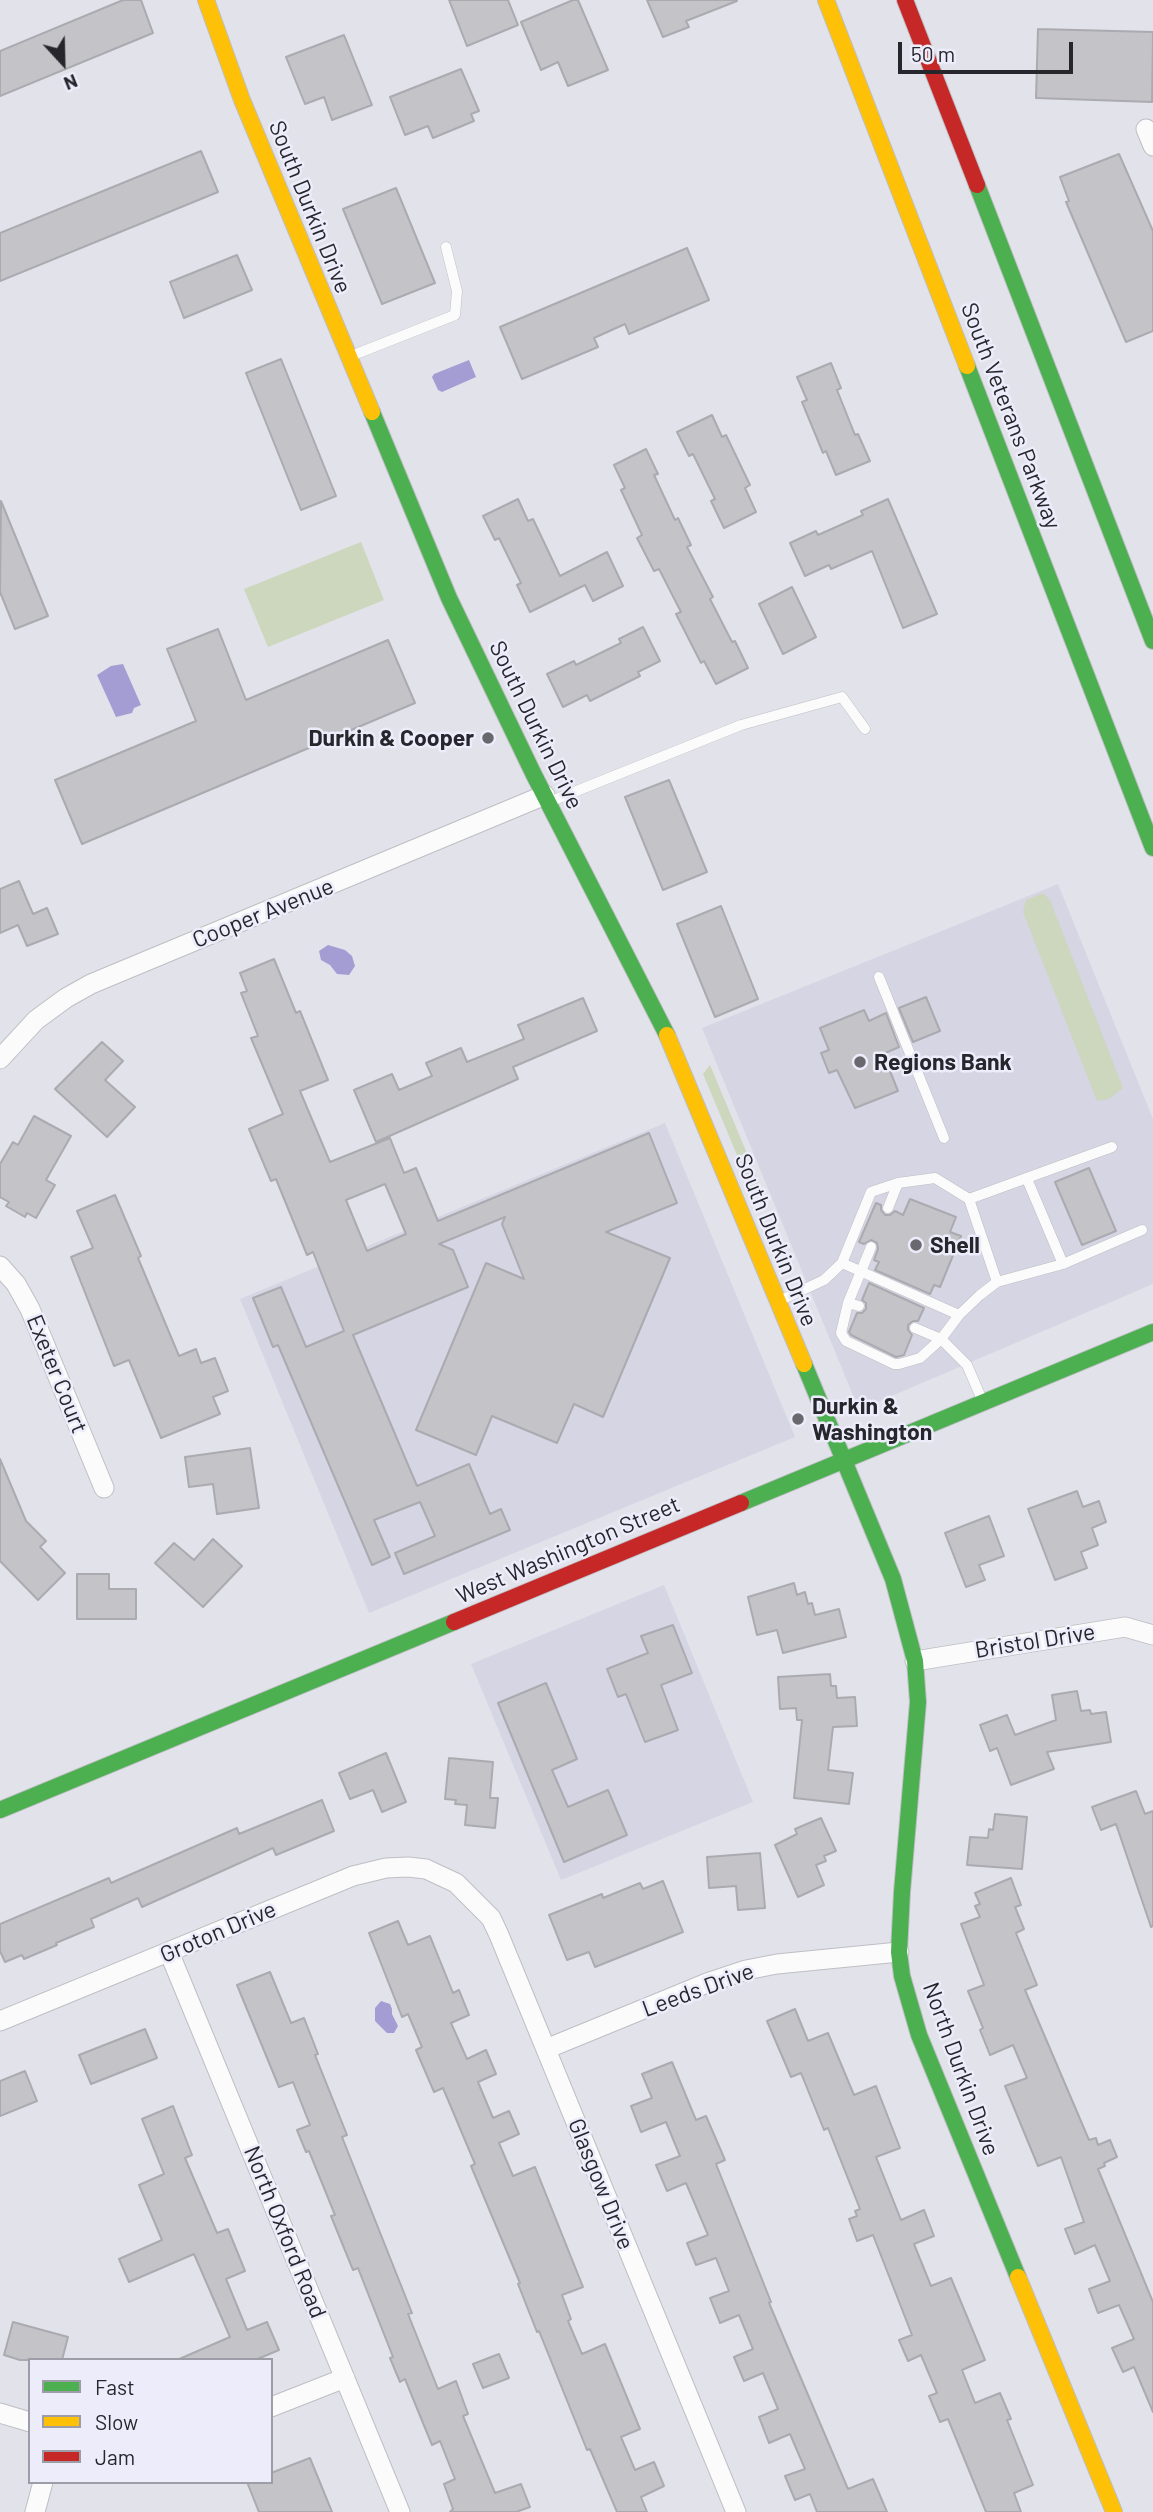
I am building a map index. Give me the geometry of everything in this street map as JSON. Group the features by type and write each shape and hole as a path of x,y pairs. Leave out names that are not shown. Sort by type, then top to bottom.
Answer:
{"main road":[{"name":"South Durkin Drive","path":"206,0 242,100 449,598 547,799 661,1021 843,1462"},
{"name":"South Veterans Parkway","path":"825,0 1153,848"},
{"path":"905,0 1153,641"},
{"path":"1065,618 1141,772"},
{"name":"West Washington Street","path":"0,1810 1153,1332"},
{"name":"North Durkin Drive","path":"843,1462 893,1579 915,1661 918,1702 902,1892 899,1952 902,1976 919,2035 1114,2512"}],"street":[{"name":"Cooper Avenue","path":"0,1059 36,1020 91,984 547,799"},
{"name":"Exeter Court","path":"0,1266 16,1284 30,1309 104,1488"},
{"name":"Bristol Drive","path":"915,1661 1125,1627 1153,1634"},
{"name":"Groton Drive","path":"0,2021 353,1876 386,1868 408,1867 426,1869 441,1875"},
{"name":"Glasgow Drive","path":"441,1875 462,1888 491,1919 736,2512"},
{"name":"North Oxford Road","path":"169,1952 400,2512"},
{"name":"Leeds Drive","path":"546,2049 707,1983 746,1970 777,1964 899,1952"},
{"path":"273,2406 345,2378"},
{"path":"0,2413 28,2421"},
{"path":"34,2512 42,2484"}],"lane":[{"path":"348,358 455,315 457,291 446,247"},
{"path":"547,799 741,725 842,697 865,729"},
{"path":"880,977 944,1138"},
{"path":"970,1199 1112,1147"},
{"path":"777,1301 824,1280 842,1263 871,1192 898,1183 935,1178 970,1199 997,1282"},
{"path":"1027,1179 1062,1264"},
{"path":"888,1208 898,1183"},
{"path":"871,1247 848,1303 841,1333 846,1341 894,1364 920,1358 941,1339 959,1315 997,1282 1062,1264 1142,1230"},
{"path":"842,1263 959,1315"},
{"path":"848,1303 859,1306"},
{"path":"915,1328 941,1339 967,1365 983,1402"}],"shaded area":[{"path":"469,360 476,377 442,392 438,390 432,377 434,374"},
{"path":"123,664 141,705 134,708 132,713 116,717 97,675 111,666"},
{"path":"1058,884 1153,1119 1153,1284 859,1410 702,1028"},
{"path":"328,945 345,950 352,956 355,966 349,975 337,974 330,965 321,960 319,951"},
{"path":"665,1123 795,1437 369,1613 240,1299"},
{"path":"664,1585 753,1802 561,1880 471,1664"},
{"path":"381,2001 390,2004 398,2026 394,2033 387,2033 375,2021 375,2008"}],"green space":[{"path":"361,542 384,600 268,647 244,589"},
{"path":"1043,893 1050,900 1123,1088 1109,1099 1097,1101 1023,912 1026,900"},
{"path":"710,1065 764,1194 752,1191 703,1074"}],"building":[{"path":"123,0 141,0 153,33 0,96 0,51"},
{"path":"449,0 508,0 518,25 467,46"},
{"path":"578,0 608,70 568,86 558,62 541,70 521,22"},
{"path":"647,0 737,1 686,21 689,27 663,37"},
{"path":"1038,29 1153,32 1152,102 1036,98"},
{"path":"344,35 372,105 332,120 324,97 305,104 286,57"},
{"path":"461,69 479,111 471,114 474,121 433,138 428,126 405,135 390,97"},
{"path":"201,151 218,192 0,281 0,233"},
{"path":"1119,154 1153,231 1153,331 1126,342 1066,202 1069,201 1060,177"},
{"path":"396,188 435,283 382,304 343,209"},
{"path":"687,248 709,300 629,334 625,324 594,338 598,347 522,379 500,327"},
{"path":"237,255 252,290 184,318 170,282"},
{"path":"281,359 336,496 301,510 246,373"},
{"path":"831,363 841,388 837,390 855,435 858,434 870,461 836,475 826,451 823,453 802,402 807,400 797,377"},
{"path":"712,415 722,437 726,435 750,485 745,488 756,512 724,528 711,501 715,499 693,454 689,456 677,432"},
{"path":"646,449 658,474 654,475 675,520 678,518 691,545 687,547 713,597 710,599 748,668 716,684 704,661 701,663 676,614 681,612 659,569 654,571 637,538 642,535 621,490 625,488 614,465"},
{"path":"518,499 528,521 533,519 560,576 607,552 623,586 593,601 585,585 530,612 517,585 521,583 499,538 495,540 483,516"},
{"path":"888,499 937,614 903,628 872,551 831,569 829,565 805,576 790,543 816,531 818,535 863,515 861,511"},
{"path":"1,501 48,616 15,629 0,592"},
{"path":"792,587 816,637 783,654 759,604"},
{"path":"643,627 660,661 638,672 640,676 590,701 587,695 563,707 547,674 574,661 576,665 621,643 619,639"},
{"path":"218,629 246,700 388,640 415,703 82,844 55,780 196,721 167,649"},
{"path":"669,780 707,872 663,890 625,797"},
{"path":"19,881 33,914 47,908 58,934 27,946 18,925 0,933 0,889"},
{"path":"721,906 758,999 715,1017 677,924"},
{"path":"274,959 296,1013 300,1011 328,1080 300,1091 330,1162 390,1138 404,1173 416,1168 438,1221 649,1133 677,1203 606,1232 670,1258 603,1417 574,1404 557,1443 492,1416 476,1455 416,1430 486,1263 524,1279 502,1224 505,1217 439,1244 453,1250 468,1287 353,1335 417,1486 469,1464 490,1514 501,1509 510,1530 404,1574 395,1553 435,1536 420,1502 374,1520 390,1557 372,1565 278,1345 273,1347 253,1298 281,1287 306,1347 344,1331 313,1252 307,1255 276,1179 271,1181 249,1129 283,1114 251,1038 258,1036 241,993 247,991 240,973","holes":["385,1184 406,1234 367,1251 346,1200"]},
{"path":"926,997 940,1031 913,1042 899,1008"},
{"path":"583,998 597,1031 513,1067 518,1079 376,1142 354,1090 392,1074 399,1090 432,1076 426,1063 461,1048 467,1062 524,1039 518,1025"},
{"path":"864,1010 869,1021 886,1013 899,1047 883,1054 898,1091 855,1108 837,1070 829,1073 821,1053 829,1050 820,1028"},
{"path":"102,1042 123,1061 105,1080 135,1107 107,1137 55,1089"},
{"path":"34,1116 71,1136 46,1180 55,1185 36,1218 27,1213 25,1217 6,1206 9,1202 0,1197 0,1164 13,1142 18,1145"},
{"path":"1089,1168 1116,1231 1082,1245 1055,1182"},
{"path":"115,1195 179,1356 196,1349 201,1363 215,1358 228,1391 213,1397 220,1414 161,1438 129,1360 114,1366 71,1257 93,1248 77,1211"},
{"path":"910,1199 956,1217 950,1232 961,1236 940,1287 934,1285 930,1294 875,1270 879,1262 874,1260 877,1243 871,1240 864,1244 859,1242 876,1203 881,1205 885,1215 895,1211 903,1215"},
{"path":"869,1283 924,1308 918,1321 908,1325 912,1335 904,1355 896,1357 849,1332 857,1313 866,1309 866,1303 862,1300"},
{"path":"250,1448 259,1508 217,1514 213,1484 189,1487 185,1457"},
{"path":"0,1459 26,1521 46,1541 40,1547 65,1573 38,1600 0,1561"},
{"path":"1077,1491 1083,1507 1099,1501 1106,1522 1092,1528 1098,1545 1081,1552 1087,1568 1055,1580 1028,1509"},
{"path":"989,1516 1004,1556 979,1565 985,1580 966,1587 945,1533"},
{"path":"213,1539 242,1566 203,1607 155,1563 174,1543 194,1560"},
{"path":"77,1574 109,1574 109,1589 136,1589 136,1619 77,1619"},
{"path":"794,1583 797,1595 805,1592 815,1615 839,1609 846,1637 783,1653 777,1630 757,1635 748,1597"},
{"path":"673,1625 692,1673 661,1685 678,1730 645,1742 626,1694 618,1697 607,1669 648,1653 641,1636"},
{"path":"830,1674 831,1686 836,1686 837,1698 855,1697 857,1726 833,1727 828,1770 853,1773 849,1804 794,1798 802,1720 797,1720 796,1708 780,1709 778,1677"},
{"path":"546,1683 577,1759 552,1770 568,1807 608,1790 627,1835 564,1862 498,1703"},
{"path":"1077,1691 1081,1711 1090,1710 1091,1714 1106,1712 1111,1742 1047,1752 1054,1769 1011,1785 997,1748 990,1751 980,1725 1007,1715 1015,1735 1056,1720 1052,1695"},
{"path":"386,1753 406,1802 382,1812 373,1790 350,1799 339,1773"},
{"path":"449,1758 493,1762 490,1798 498,1798 495,1828 465,1825 467,1805 455,1804 456,1800 445,1799"},
{"path":"1136,1791 1145,1814 1153,1811 1151,1927 1116,1824 1101,1830 1092,1807"},
{"path":"322,1800 334,1831 276,1855 273,1848 142,1907 138,1898 91,1919 94,1927 56,1943 57,1945 24,1959 22,1955 5,1962 0,1951 0,1924 109,1878 111,1883 237,1828 239,1834"},
{"path":"995,1814 1027,1817 1022,1869 967,1865 970,1837 988,1838 989,1829 993,1830"},
{"path":"821,1818 836,1851 824,1856 826,1861 816,1865 824,1885 798,1897 775,1845 797,1834 795,1829"},
{"path":"760,1853 765,1908 738,1910 736,1886 709,1888 707,1857"},
{"path":"1011,1878 1021,1905 1015,1907 1024,1929 1016,1933 1037,1985 1025,1990 1089,2140 1096,2138 1098,2145 1110,2140 1117,2157 1098,2169 1153,2302 1153,2412 1134,2367 1123,2372 1112,2348 1134,2339 1119,2305 1098,2313 1089,2289 1110,2281 1095,2245 1075,2254 1065,2229 1084,2222 1061,2157 1038,2166 1005,2086 1027,2078 1013,2045 990,2055 980,2030 983,2028 968,1991 984,1985 961,1924 980,1917 975,1906 980,1904 975,1893"},
{"path":"663,1881 683,1932 595,1967 589,1952 567,1960 549,1915 602,1894 603,1898 640,1883 643,1889"},
{"path":"398,1921 408,1945 430,1936 453,1993 459,1990 469,2015 451,2023 467,2059 486,2050 496,2074 478,2082 493,2118 509,2111 519,2134 499,2143 513,2176 535,2167 583,2287 562,2295 571,2319 568,2321 582,2354 605,2344 640,2429 621,2437 635,2470 654,2462 664,2486 641,2497 647,2512 617,2512 590,2449 587,2450 539,2331 537,2332 518,2284 520,2283 471,2166 475,2164 443,2088 434,2092 416,2050 422,2047 408,2014 402,2017 369,1933"},
{"path":"270,1972 291,2023 304,2018 318,2054 315,2055 347,2135 342,2137 412,2313 408,2314 438,2389 456,2381 468,2414 463,2416 495,2493 521,2484 530,2507 516,2512 450,2512 453,2509 444,2484 455,2479 440,2441 432,2445 405,2379 400,2382 358,2268 353,2270 331,2216 335,2215 309,2151 306,2152 297,2130 310,2125 293,2082 279,2087 237,1985"},
{"path":"795,2009 808,2041 828,2033 854,2095 876,2086 900,2148 876,2157 901,2220 924,2210 934,2236 914,2244 931,2286 951,2278 985,2360 962,2370 975,2403 1000,2393 1011,2419 1007,2420 1033,2485 1014,2493 1021,2512 986,2512 948,2419 940,2422 929,2396 937,2393 921,2355 908,2361 899,2340 912,2335 873,2235 857,2241 849,2219 857,2216 855,2211 860,2209 828,2128 824,2130 801,2073 791,2077 767,2021"},
{"path":"145,2029 157,2058 91,2084 79,2055"},
{"path":"672,2062 696,2120 706,2116 725,2160 716,2164 771,2302 769,2303 848,2489 873,2479 887,2512 817,2512 810,2494 795,2500 785,2476 805,2469 790,2434 769,2443 759,2417 778,2409 763,2373 744,2381 734,2357 753,2349 739,2315 720,2323 710,2298 729,2291 716,2258 696,2265 687,2243 708,2235 686,2183 667,2191 656,2165 680,2156 666,2122 641,2132 631,2106 652,2098 642,2074"},
{"path":"25,2071 37,2101 0,2116 0,2081"},
{"path":"173,2106 192,2155 185,2158 217,2233 228,2229 245,2271 226,2279 247,2330 267,2322 279,2350 260,2358 182,2358 230,2337 194,2254 129,2282 119,2259 162,2240 139,2185 164,2174 142,2119"},
{"path":"13,2322 68,2337 63,2358 20,2360 4,2355"},
{"path":"499,2354 509,2378 483,2388 473,2364"},
{"path":"310,2458 332,2512 259,2512 248,2484 273,2484 273,2472"}],"traffic: fast":[{"path":"977,185 1153,641"},
{"path":"967,366 1153,848"},
{"path":"372,412 449,598 534,775 667,1035"},
{"path":"741,1503 1153,1332"},
{"path":"804,1364 893,1579 915,1661 918,1702 902,1892 899,1952 902,1976 919,2035 1018,2277"},
{"path":"0,1810 454,1622"}],"traffic: slow":[{"path":"206,0 242,100 372,412"},
{"path":"826,0 967,366"},
{"path":"667,1035 804,1364"},
{"path":"1018,2277 1114,2512"}],"traffic: jam":[{"path":"905,0 977,185"},
{"path":"454,1622 741,1503"}],"place":[{"name":"Durkin & Cooper","path":"488,738"},
{"name":"Regions Bank","path":"860,1062"},
{"name":"Shell","path":"916,1245"},
{"name":"Durkin & Washington","path":"798,1419"}]}
